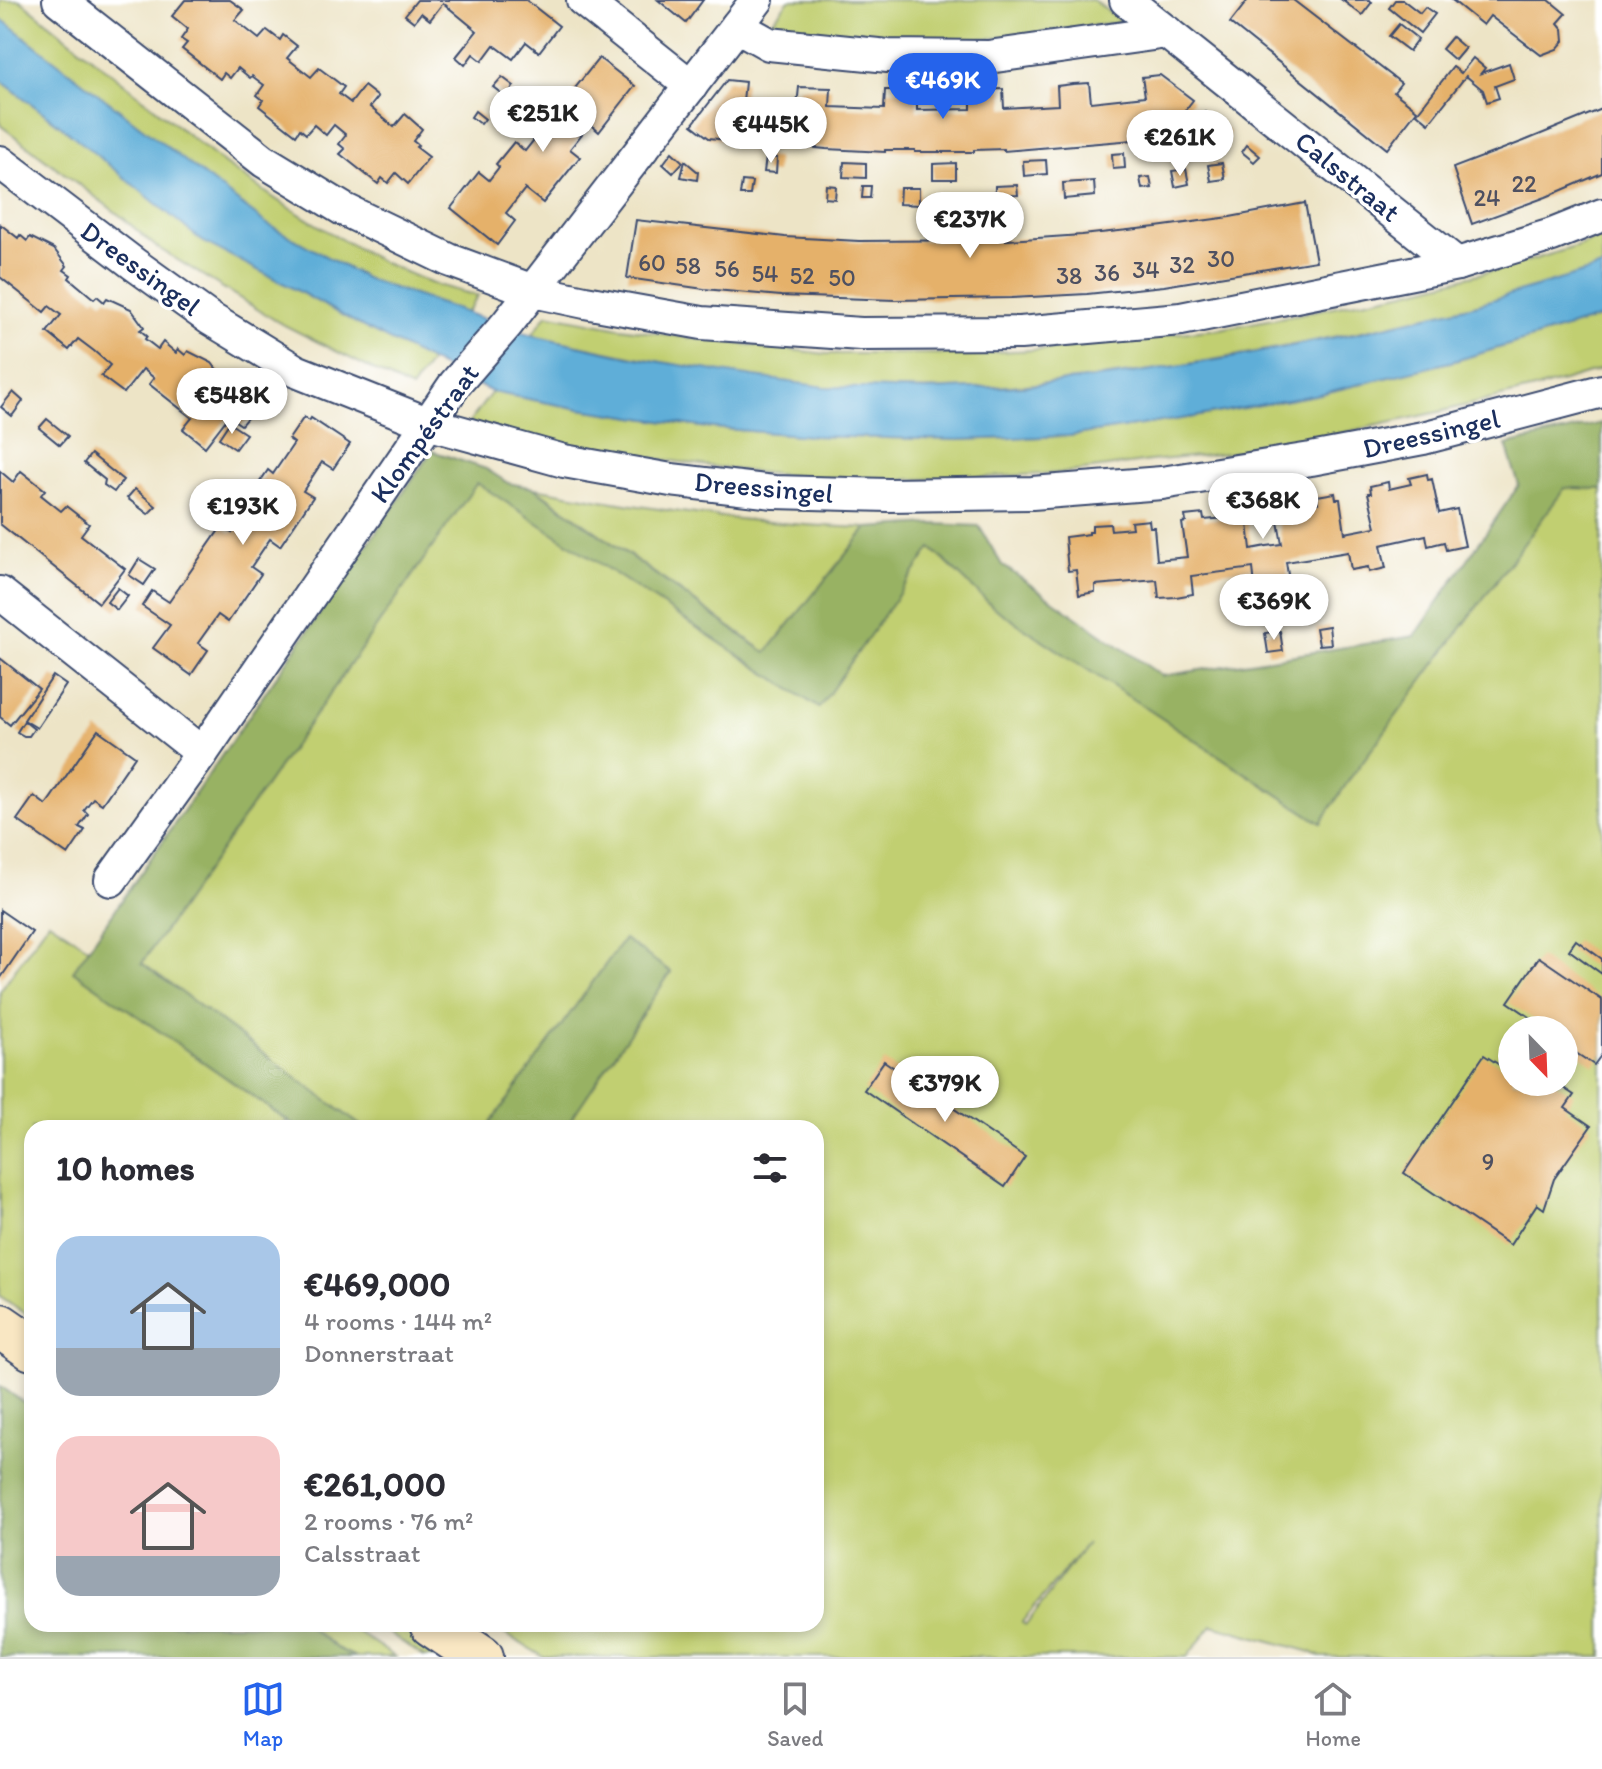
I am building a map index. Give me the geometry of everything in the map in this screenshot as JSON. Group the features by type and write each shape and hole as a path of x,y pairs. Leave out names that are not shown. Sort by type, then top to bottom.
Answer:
{"main road":[{"path":"0,1326 24,1342"},
{"path":"444,1632 481,1657"}],"street":[{"path":"59,0 218,127 277,169 343,209 449,260 533,291 702,323 861,334 1020,333 1181,319 1457,264 1552,235 1602,215"},
{"path":"583,0 691,86"},
{"name":"Klompéstraat","path":"111,880 455,384 533,291 757,0"},
{"name":"Calsstraat","path":"1126,0 1457,264"},
{"path":"737,26 769,44 888,56 988,57 1167,32"},
{"name":"Dreessingel","path":"0,162 209,318 296,371 427,423 564,461 671,480 774,492 888,495 1032,493 1162,483 1423,438 1602,391"},
{"path":"0,593 202,753"}],"green space":[{"path":"0,0 20,0 226,165 327,231 380,261 430,283 478,296 466,313 367,279 267,225 0,18"},
{"path":"789,0 1093,0 1122,22 999,38 895,41 764,32"},
{"path":"0,80 300,292 431,361 411,389 278,322 155,246 122,217 0,125"},
{"path":"1602,237 1602,267 1451,311 1247,354 1040,384 936,389 824,387 713,372 532,335 547,314 620,328 826,354 962,354 1051,349 1220,329 1289,316 1515,265"},
{"path":"1602,317 1602,369 1547,386 1314,439 1237,452 1063,473 880,480 818,478 599,451 469,423 492,392 701,427 812,436 958,440 1069,436 1320,394 1458,360"},
{"path":"1602,423 1602,489 1565,488 1349,780 1321,823 994,608 931,548 819,708 477,483 142,963 353,1120 287,1120 73,971 432,451 486,469 508,483 534,488 766,653 867,528 933,524 979,526 1002,565 1162,676 1415,636 1519,485 1506,445"},
{"path":"1602,457 1602,1657 1321,1657 1212,1625 1187,1657 544,1657 502,1632 824,1632 824,1120 331,1120 103,962 475,474 810,692 921,534 1309,793 1530,484","holes":["1087,1543 1026,1625 1022,1622"]},
{"path":"535,488 700,515 867,528 767,653"},
{"path":"49,921 89,948 74,971 287,1120 24,1120 24,1312 0,1296 0,991"},
{"path":"624,939 671,972 570,1120 493,1120"},
{"path":"0,1386 24,1402 24,1632 315,1632 336,1648 355,1657 0,1657"},
{"path":"315,1632 358,1632 395,1657 355,1657 336,1648"},
{"path":"388,1632 415,1632 451,1657 424,1657"}],"water":[{"path":"0,18 267,224 367,279 532,335 632,357 825,387 926,390 1022,386 1235,357 1356,333 1478,304 1602,267 1602,317 1458,360 1320,394 1069,436 958,440 812,436 701,427 580,409 492,392 202,241 0,80"}],"building":[{"path":"185,0 230,0 244,10 235,20 259,39 267,30 280,40 283,35 297,46 287,58 311,77 319,68 344,87 339,94 351,103 364,86 378,97 370,107 394,127 405,114 422,129 413,141 429,157 408,184 396,173 388,183 382,178 378,184 340,154 345,149 339,144 346,135 334,125 326,135 314,125 306,134 300,129 296,135 259,106 263,100 257,95 264,85 238,68 230,78 224,73 220,79 182,49 187,43 181,39 188,29 172,16"},
{"path":"417,0 526,0 559,26 539,52 526,42 513,59 494,45 482,61 473,54 465,65 456,57 477,31 443,3 430,20 421,13 414,22 405,15"},
{"path":"658,0 703,0 686,23"},
{"path":"1248,0 1293,0 1401,83 1394,92 1417,110 1387,149 1230,23"},
{"path":"1342,0 1369,0 1372,2 1362,15"},
{"path":"1395,0 1403,0 1420,13 1425,7 1435,14 1420,33 1389,8"},
{"path":"1452,0 1549,0 1566,14 1558,23 1563,29 1564,41 1557,49 1541,55 1490,16 1483,25"},
{"path":"1399,24 1418,39 1409,51 1389,36"},
{"path":"1452,37 1465,48 1455,60 1442,49"},
{"path":"599,58 635,86 599,132 590,124 570,149 580,157 543,203 525,189 506,213 515,221 497,245 451,208 479,172 489,180 499,167 496,164 514,142 525,151"},
{"path":"1473,58 1485,68 1481,73 1509,63 1514,79 1495,86 1499,98 1487,102 1483,90 1466,76 1429,123 1417,113 1453,67 1461,73"},
{"path":"1160,75 1193,100 1167,134 1152,138 1004,151 885,152 737,143 709,138 692,125 727,80 745,82 743,101 797,106 799,87 831,88 830,107 884,109 885,90 917,90 917,110 971,109 971,90 1003,89 1004,108 1058,105 1057,86 1073,84 1089,83 1091,102 1145,96 1142,77"},
{"path":"502,77 514,86 506,97 493,87"},
{"path":"1602,109 1602,173 1472,224 1453,168"},
{"path":"475,111 485,119 481,124 471,117"},
{"path":"1205,112 1230,132 1220,145 1195,125"},
{"path":"1247,145 1260,156 1254,162 1242,152"},
{"path":"672,152 683,162 673,173 663,164"},
{"path":"1124,153 1125,168 1113,169 1112,154"},
{"path":"766,157 777,158 776,173 764,172"},
{"path":"1046,160 1047,174 1024,176 1023,161"},
{"path":"685,161 698,172 697,180 681,177"},
{"path":"844,162 866,163 866,178 843,177"},
{"path":"956,163 956,179 933,179 933,164"},
{"path":"1222,163 1225,179 1211,181 1208,165"},
{"path":"1186,169 1189,184 1175,187 1172,171"},
{"path":"1150,177 1152,188 1142,189 1140,178"},
{"path":"742,181 752,182 750,195 740,195"},
{"path":"1094,181 1095,196 1064,199 1063,183"},
{"path":"826,185 836,186 835,199 825,198"},
{"path":"1017,185 1018,195 995,196 995,186"},
{"path":"863,186 871,186 870,198 862,198"},
{"path":"900,188 919,188 919,205 899,204"},
{"path":"1305,203 1316,261 1164,286 1011,298 895,300 781,296 627,278 636,220 785,237 859,241 1008,240 1156,227"},
{"path":"0,224 18,238 20,235 27,241 30,237 54,249 67,266 64,270 71,275 69,278 94,299 97,296 104,302 107,298 131,309 144,327 140,330 147,336 145,339 158,349 163,342 176,353 178,349 185,355 188,351 212,363 225,380 222,384 229,389 226,392 239,403 205,447 183,429 192,418 149,384 154,378 143,369 124,393 101,376 110,365 94,351 78,339 69,350 47,332 61,315 49,306 44,312 0,277"},
{"path":"13,392 23,401 12,416 1,407"},
{"path":"243,402 253,411 241,425 231,418"},
{"path":"304,417 309,421 311,418 350,444 333,469 322,462 303,491 313,497 280,546 270,539 251,567 261,574 228,622 218,615 198,643 208,650 191,675 153,648 170,625 142,606 152,591 169,602 222,526 232,533 242,518 232,511 248,489 253,492 268,470 273,474 294,443 289,439"},
{"path":"47,419 68,436 60,445 39,428"},
{"path":"229,423 246,434 235,449 219,438"},
{"path":"91,454 123,480 114,492 84,463"},
{"path":"0,471 13,482 21,471 45,490 41,495 61,511 66,506 89,524 81,535 125,569 99,603 0,524"},
{"path":"1427,474 1428,480 1432,479 1439,513 1457,509 1465,546 1446,550 1444,542 1428,546 1426,535 1381,545 1386,568 1369,572 1368,567 1351,570 1348,552 1286,562 1289,581 1255,586 1253,568 1191,576 1193,594 1176,597 1159,598 1157,580 1095,585 1095,592 1079,595 1076,570 1068,571 1065,537 1089,534 1092,525 1110,524 1111,530 1132,528 1131,522 1149,520 1150,527 1154,527 1157,560 1187,557 1182,523 1186,522 1185,516 1203,514 1204,520 1226,518 1225,511 1243,509 1244,515 1247,515 1251,549 1282,544 1276,510 1279,510 1278,504 1296,500 1297,506 1318,503 1317,496 1335,493 1336,499 1340,499 1345,533 1376,527 1368,493 1371,493 1370,486 1388,482 1389,489 1411,484 1409,478"},
{"path":"135,489 156,506 148,514 127,498"},
{"path":"139,559 155,569 144,585 129,575"},
{"path":"118,588 128,596 117,610 107,602"},
{"path":"1329,626 1331,644 1319,645 1316,628"},
{"path":"1280,631 1283,651 1268,653 1265,633"},
{"path":"0,658 39,689 10,725 0,717"},
{"path":"53,676 66,685 37,728 24,720"},
{"path":"24,721 34,729 29,736 17,732"},
{"path":"98,730 135,756 102,804 93,798 84,810 88,814 79,827 85,830 68,855 17,820 34,796 46,805"},
{"path":"0,910 32,932 0,979"},
{"path":"1576,940 1602,959 1602,974 1569,950"},
{"path":"1539,957 1602,1000 1602,1054 1594,1065 1578,1054 1578,1016 1528,1016 1508,1002"},
{"path":"1484,1055 1498,1064 1498,1096 1573,1096 1565,1108 1591,1126 1554,1179 1544,1209 1537,1204 1510,1245 1404,1173"},
{"path":"884,1061 1025,1157 1005,1187 864,1090"}]}
